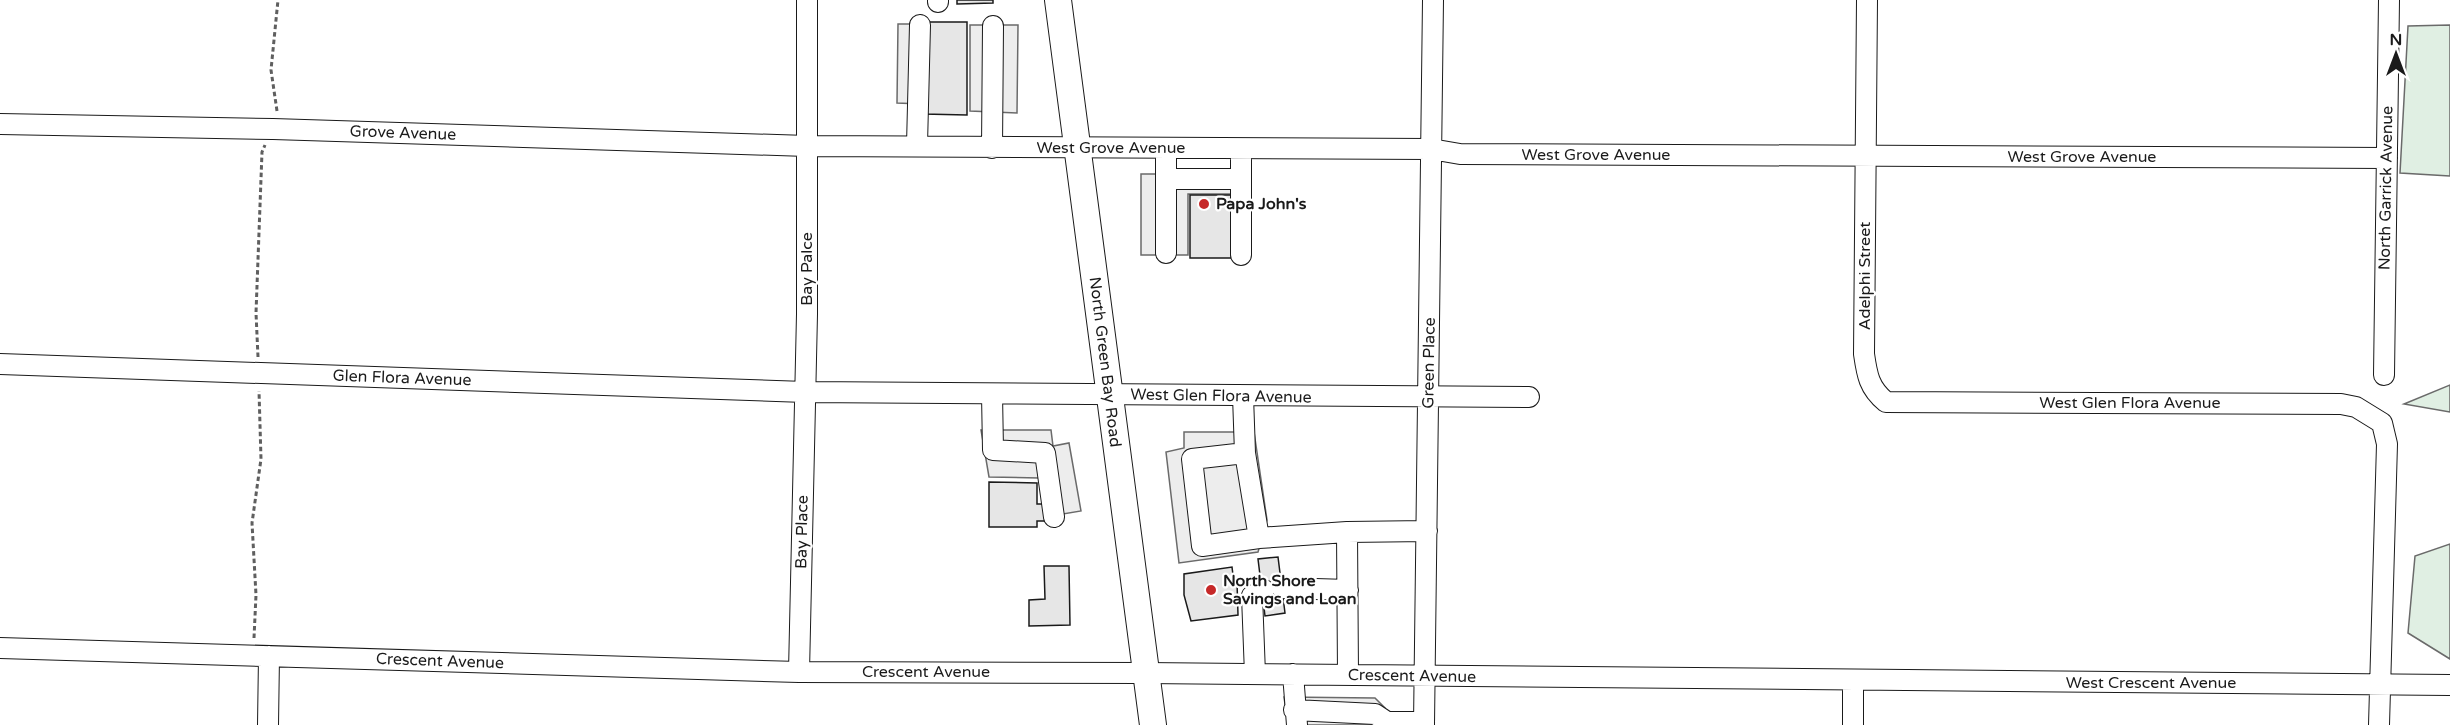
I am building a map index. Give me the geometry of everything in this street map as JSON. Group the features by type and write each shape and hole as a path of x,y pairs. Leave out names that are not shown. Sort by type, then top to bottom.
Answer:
{"main road":[{"name":"North Green Bay Road","path":"1058,0 1153,725"}],"street":[{"path":"807,0 807,146"},
{"name":"Green Place","path":"1424,724 1433,0"},
{"name":"Adelphi Street","path":"1868,0 1864,354 1868,382 1875,393"},
{"name":"North Garrick Avenue","path":"2384,375 2389,0"},
{"path":"917,146 920,25"},
{"path":"992,147 993,26"},
{"name":"Grove Avenue","path":"0,124 273,129 807,146"},
{"name":"West Grove Avenue","path":"807,146 1431,149 1460,154 2386,158"},
{"name":"Bay Palce","path":"805,392 807,146"},
{"path":"1166,149 1166,253"},
{"path":"1240,255 1241,149"},
{"path":"1166,179 1241,179"},
{"name":"Glen Flora Avenue","path":"0,364 805,392"},
{"name":"West Glen Flora Avenue","path":"805,392 1529,397"},
{"name":"Bay Place","path":"799,672 805,392"},
{"name":"West Glen Flora Avenue","path":"1875,393 1886,402 2341,404 2356,407 2382,423 2387,444 2379,684"},
{"path":"992,394 993,450 1045,453 1054,517"},
{"path":"1243,396 1245,453 1259,538"},
{"path":"1245,453 1192,459 1202,546 1259,538 1347,532 1427,531"},
{"path":"1347,532 1348,675"},
{"path":"1255,674 1252,596 1273,589 1348,590"},
{"name":"Crescent Avenue","path":"0,648 799,672 1853,680"},
{"path":"261,656 268,725"},
{"path":"1293,674 1296,718 1375,714 1387,724 1424,724"},
{"path":"1853,680 1853,725"},
{"name":"West Crescent Avenue","path":"1853,680 2450,685"},
{"path":"2379,684 2379,725"}],"path":[{"path":"261,656 252,524 261,459 256,313 262,152 278,118 271,70 279,0"}],"green space":[{"path":"2450,25 2450,176 2400,173 2408,26"},
{"path":"2450,385 2450,412 2404,404"},
{"path":"2450,544 2450,659 2408,633 2415,556"}],"shaded area":[{"path":"898,24 923,24 921,104 897,103"},
{"path":"970,25 1018,25 1017,113 970,111"},
{"path":"1141,174 1247,174 1247,194 1188,194 1188,255 1141,255"},
{"path":"981,430 1051,430 1053,446 1069,443 1081,511 1063,514 1039,478 989,477"},
{"path":"1184,432 1254,432 1267,520 1258,552 1179,563 1166,452 1184,448"},
{"path":"1284,697 1375,698 1385,708 1380,725 1288,725"}],"building":[{"path":"957,0 993,0 993,3 957,4"},
{"path":"924,22 967,22 967,115 923,114"},
{"path":"1190,195 1237,195 1236,258 1190,258"},
{"path":"989,482 1037,483 1037,504 1046,504 1046,521 1037,521 1037,527 989,527"},
{"path":"1278,557 1285,613 1265,616 1258,559"},
{"path":"1044,566 1069,566 1070,625 1029,626 1029,600 1045,599"},
{"name":"North Shore Savings and Loan","path":"1232,567 1234,583 1237,582 1238,615 1191,621 1184,595 1184,574"}],"place":[{"name":"Papa John's","path":"1204,204"},
{"name":"North Shore Savings and Loan","path":"1211,590"}]}
